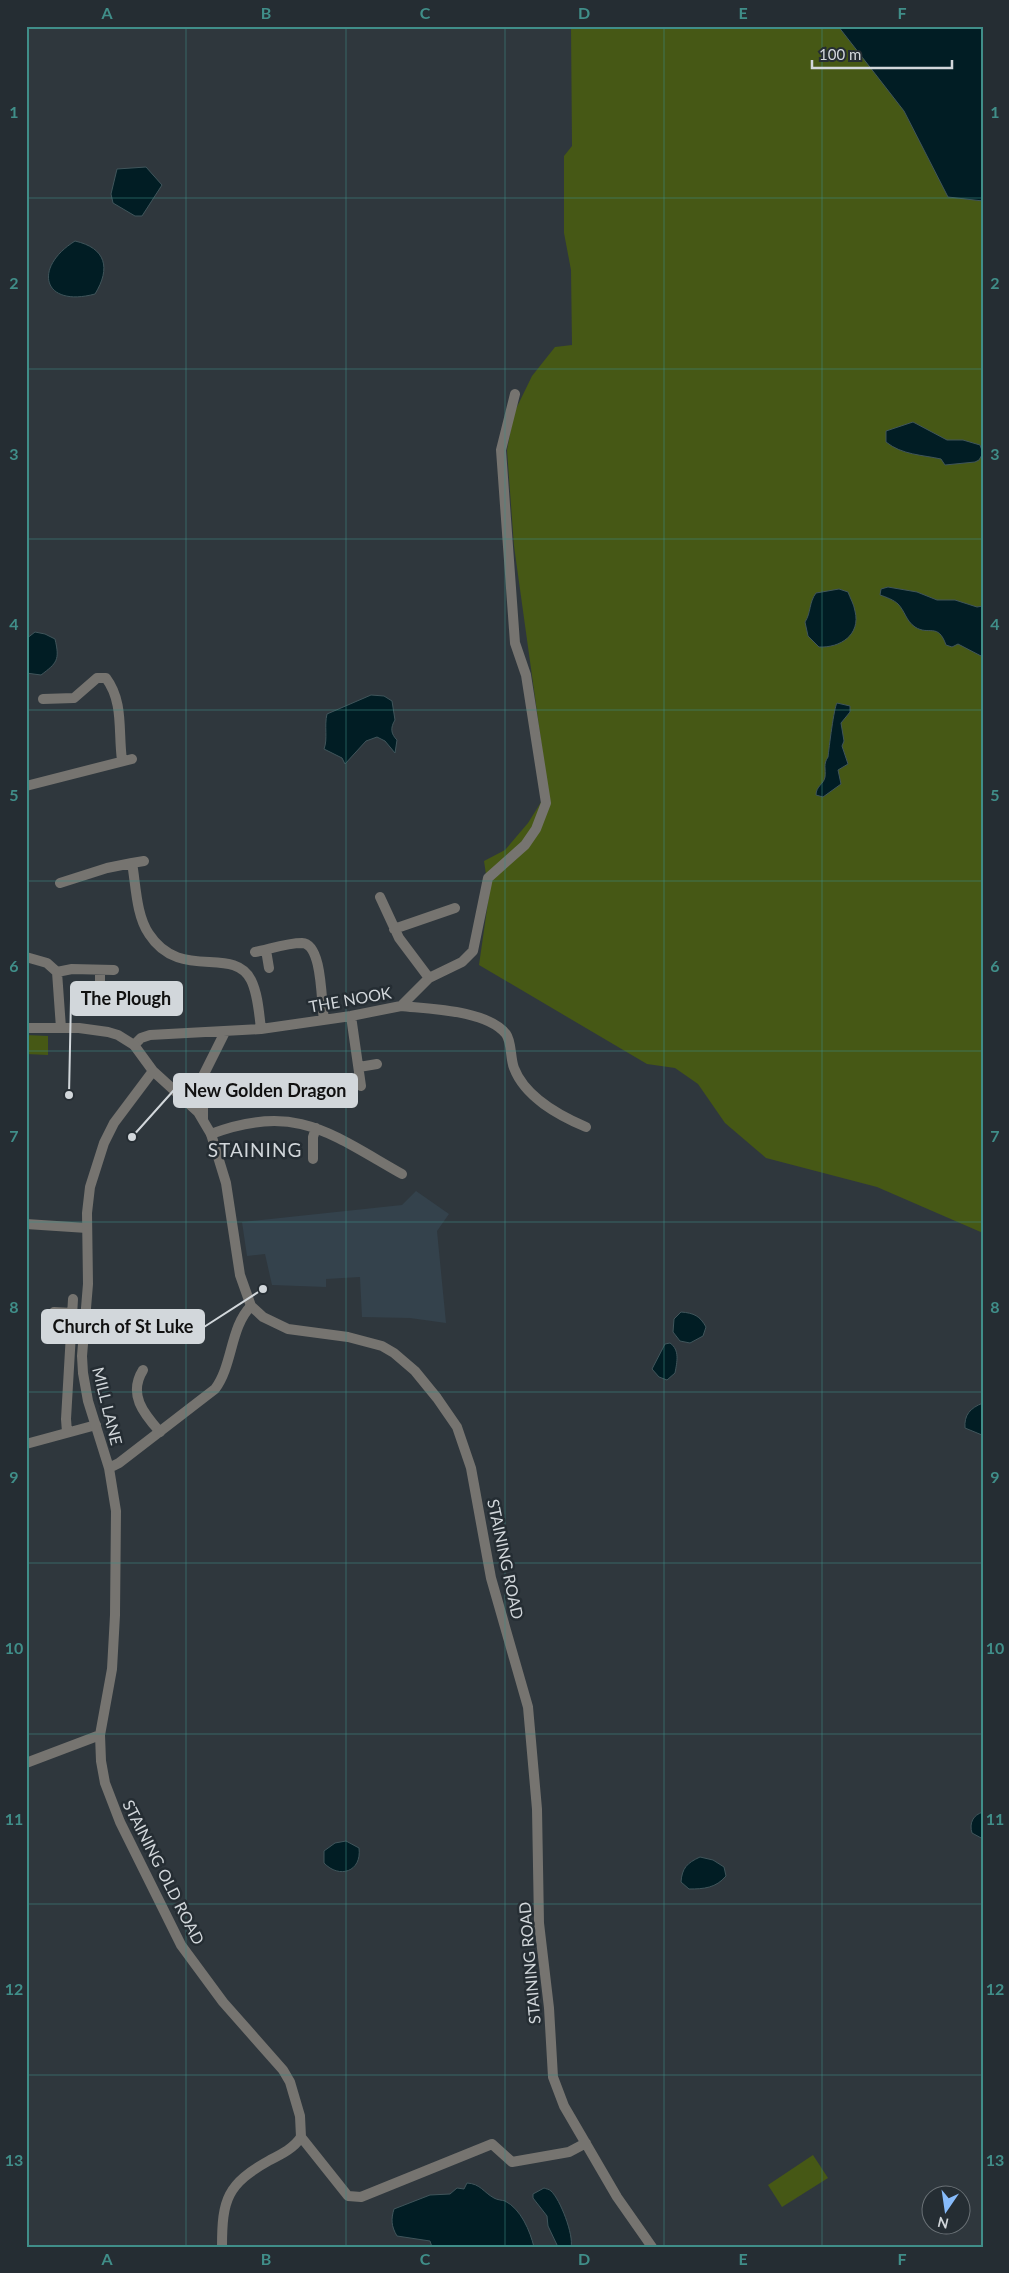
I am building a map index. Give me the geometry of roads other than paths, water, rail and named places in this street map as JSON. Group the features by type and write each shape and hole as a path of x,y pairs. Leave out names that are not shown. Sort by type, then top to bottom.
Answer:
{"street":[{"name":"THE NOOK","path":"134,1045 150,1035 261,1029 351,1016 401,1006 429,978 462,962 473,952 488,878 525,845 536,829 546,803 526,675 516,643 501,450 515,394"},
{"path":"26,786 80,774 127,760 117,700 113,687 106,678 97,678 74,698 43,700"},
{"path":"60,883 107,868 144,860"},
{"path":"132,863 141,911 149,934 167,952 184,961 204,963 226,962 244,971 255,990 261,1029"},
{"path":"380,897 403,946 429,978"},
{"path":"394,929 455,908"},
{"path":"269,968 260,951 303,943 312,947 317,957 324,1020"},
{"path":"26,957 47,964 57,972 61,1028"},
{"path":"57,972 72,969 114,970"},
{"path":"100,970 100,981"},
{"path":"401,1006 463,1014 482,1019 499,1028 508,1040 515,1070 532,1094 558,1114 586,1127"},
{"path":"351,1016 360,1067 361,1086"},
{"path":"26,1028 61,1028 118,1034 134,1045 153,1071 203,1119 212,1134 226,1183 239,1270 251,1306 242,1318 220,1382 208,1395 109,1468"},
{"path":"203,1119 203,1076 225,1032"},
{"path":"360,1067 377,1064"},
{"name":"MILL LANE","path":"100,1735 112,1669 116,1606 116,1511 109,1468 85,1387 82,1356 88,1298 87,1228 90,1187 104,1143 114,1122 153,1071"},
{"path":"212,1134 270,1119 292,1121 316,1128 338,1138 402,1174"},
{"path":"313,1159 313,1137 316,1128"},
{"path":"26,1224 87,1228"},
{"path":"67,1432 66,1419 73,1299"},
{"name":"STAINING ROAD","path":"251,1306 264,1317 288,1329 354,1338 382,1346 394,1353 416,1370 428,1385 450,1415 462,1439 471,1468 491,1578 528,1707 537,1818 539,1923 549,2008 553,2077 564,2106 616,2197 652,2247"},
{"path":"54,1312 72,1313"},
{"path":"143,1370 137,1381 138,1401 143,1412 160,1432"},
{"path":"26,1444 96,1425"},
{"path":"26,1763 100,1735"},
{"name":"STAINING OLD ROAD","path":"100,1735 101,1761 108,1794 153,1892 182,1945 202,1974 282,2070 295,2096 301,2137"},
{"path":"222,2247 223,2211 231,2190 251,2172 289,2150 301,2137 348,2196 361,2197 492,2144 512,2162 569,2152 586,2142"}],"place":[{"name":"The Plough","path":"69,1095"},
{"name":"New Golden Dragon","path":"132,1137"},
{"name":"Church of St Luke","path":"263,1289"}],"district":[{"name":"STAINING","path":"255,1149"}]}
